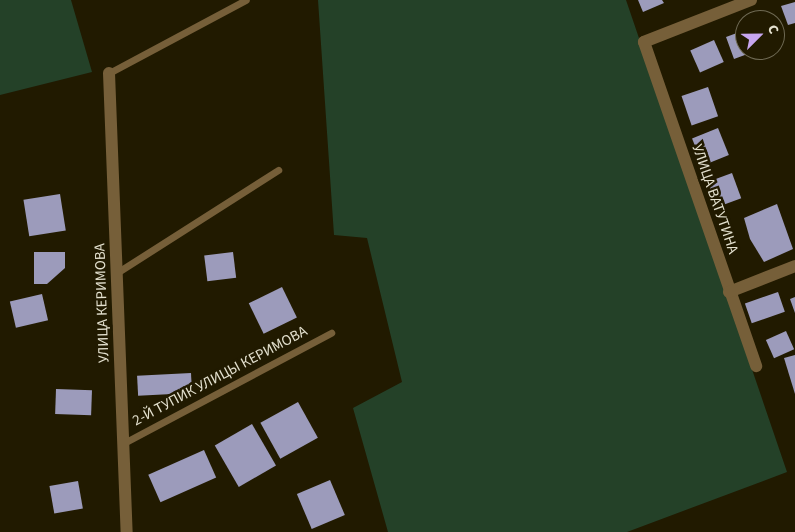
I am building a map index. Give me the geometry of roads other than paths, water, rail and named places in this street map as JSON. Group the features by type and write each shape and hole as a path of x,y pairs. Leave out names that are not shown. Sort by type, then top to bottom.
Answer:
{"street":[{"name":"УЛИЦА ВАТУТИНА","path":"751,0 644,42 756,366"},
{"name":"УЛИЦА КЕРИМОВА","path":"108,73 118,272 122,444 127,532"},
{"path":"730,292 795,266"}],"lane":[{"path":"108,73 246,0"},
{"path":"118,272 278,170"},
{"name":"2-Й ТУПИК УЛИЦЫ КЕРИМОВА","path":"122,444 331,333"}]}
